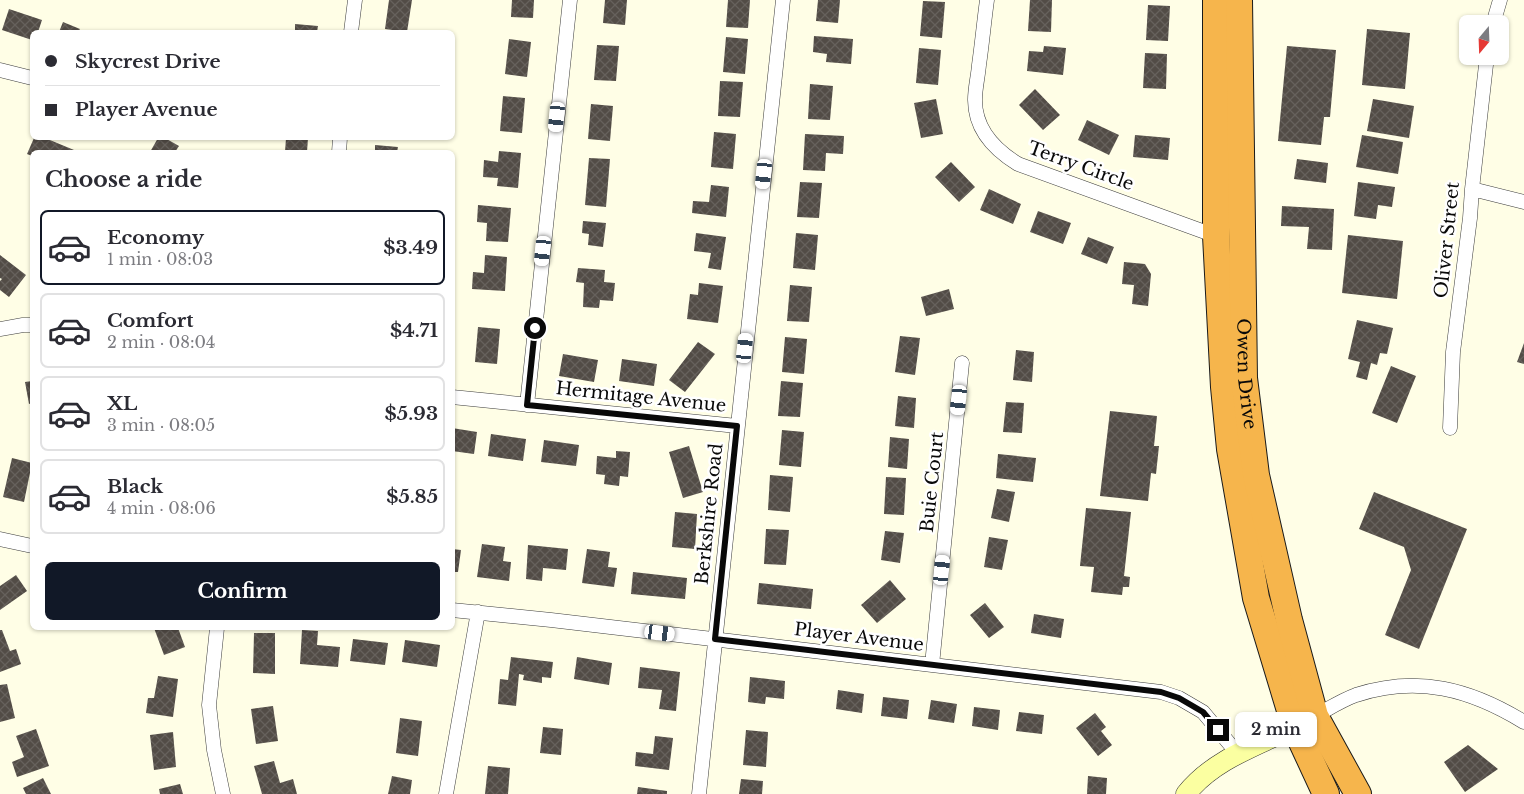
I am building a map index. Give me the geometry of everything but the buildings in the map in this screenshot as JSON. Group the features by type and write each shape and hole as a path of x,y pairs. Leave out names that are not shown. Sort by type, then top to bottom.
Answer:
{"highway":[{"name":"Owen Drive","path":"1216,0 1216,236 1224,387 1230,449 1256,598 1305,722"},
{"name":"Owen Drive","path":"1239,0 1244,378 1256,476 1289,620 1305,722"},
{"path":"1305,722 1326,794"},
{"path":"1305,722 1358,794"}],"main road":[{"path":"1186,794 1208,772 1238,754 1305,722"}],"street":[{"path":"351,30 355,0"},
{"path":"527,405 570,0"},
{"name":"Berkshire Road","path":"699,794 782,0"},
{"name":"Terry Circle","path":"987,0 975,99 983,131 992,144 1005,156 1018,164 1216,236"},
{"path":"1496,15 1500,0"},
{"name":"Oliver Street","path":"1450,428 1454,352 1486,65"},
{"path":"0,70 30,78"},
{"path":"1472,190 1524,202"},
{"path":"0,329 30,325"},
{"name":"Buie Court","path":"932,665 962,362"},
{"name":"Hermitage Avenue","path":"455,397 737,426"},
{"path":"0,538 30,546"},
{"name":"Player Avenue","path":"455,610 1161,692 1179,698 1203,712 1238,754"},
{"path":"446,794 478,612"},
{"path":"217,630 209,705 214,750 223,794"},
{"path":"1305,722 1354,695 1378,689 1415,686 1436,687 1474,696 1524,722"}],"route":[{"path":"535,328 527,405 737,426 715,639 1161,692 1179,698 1203,712 1218,730"}]}
